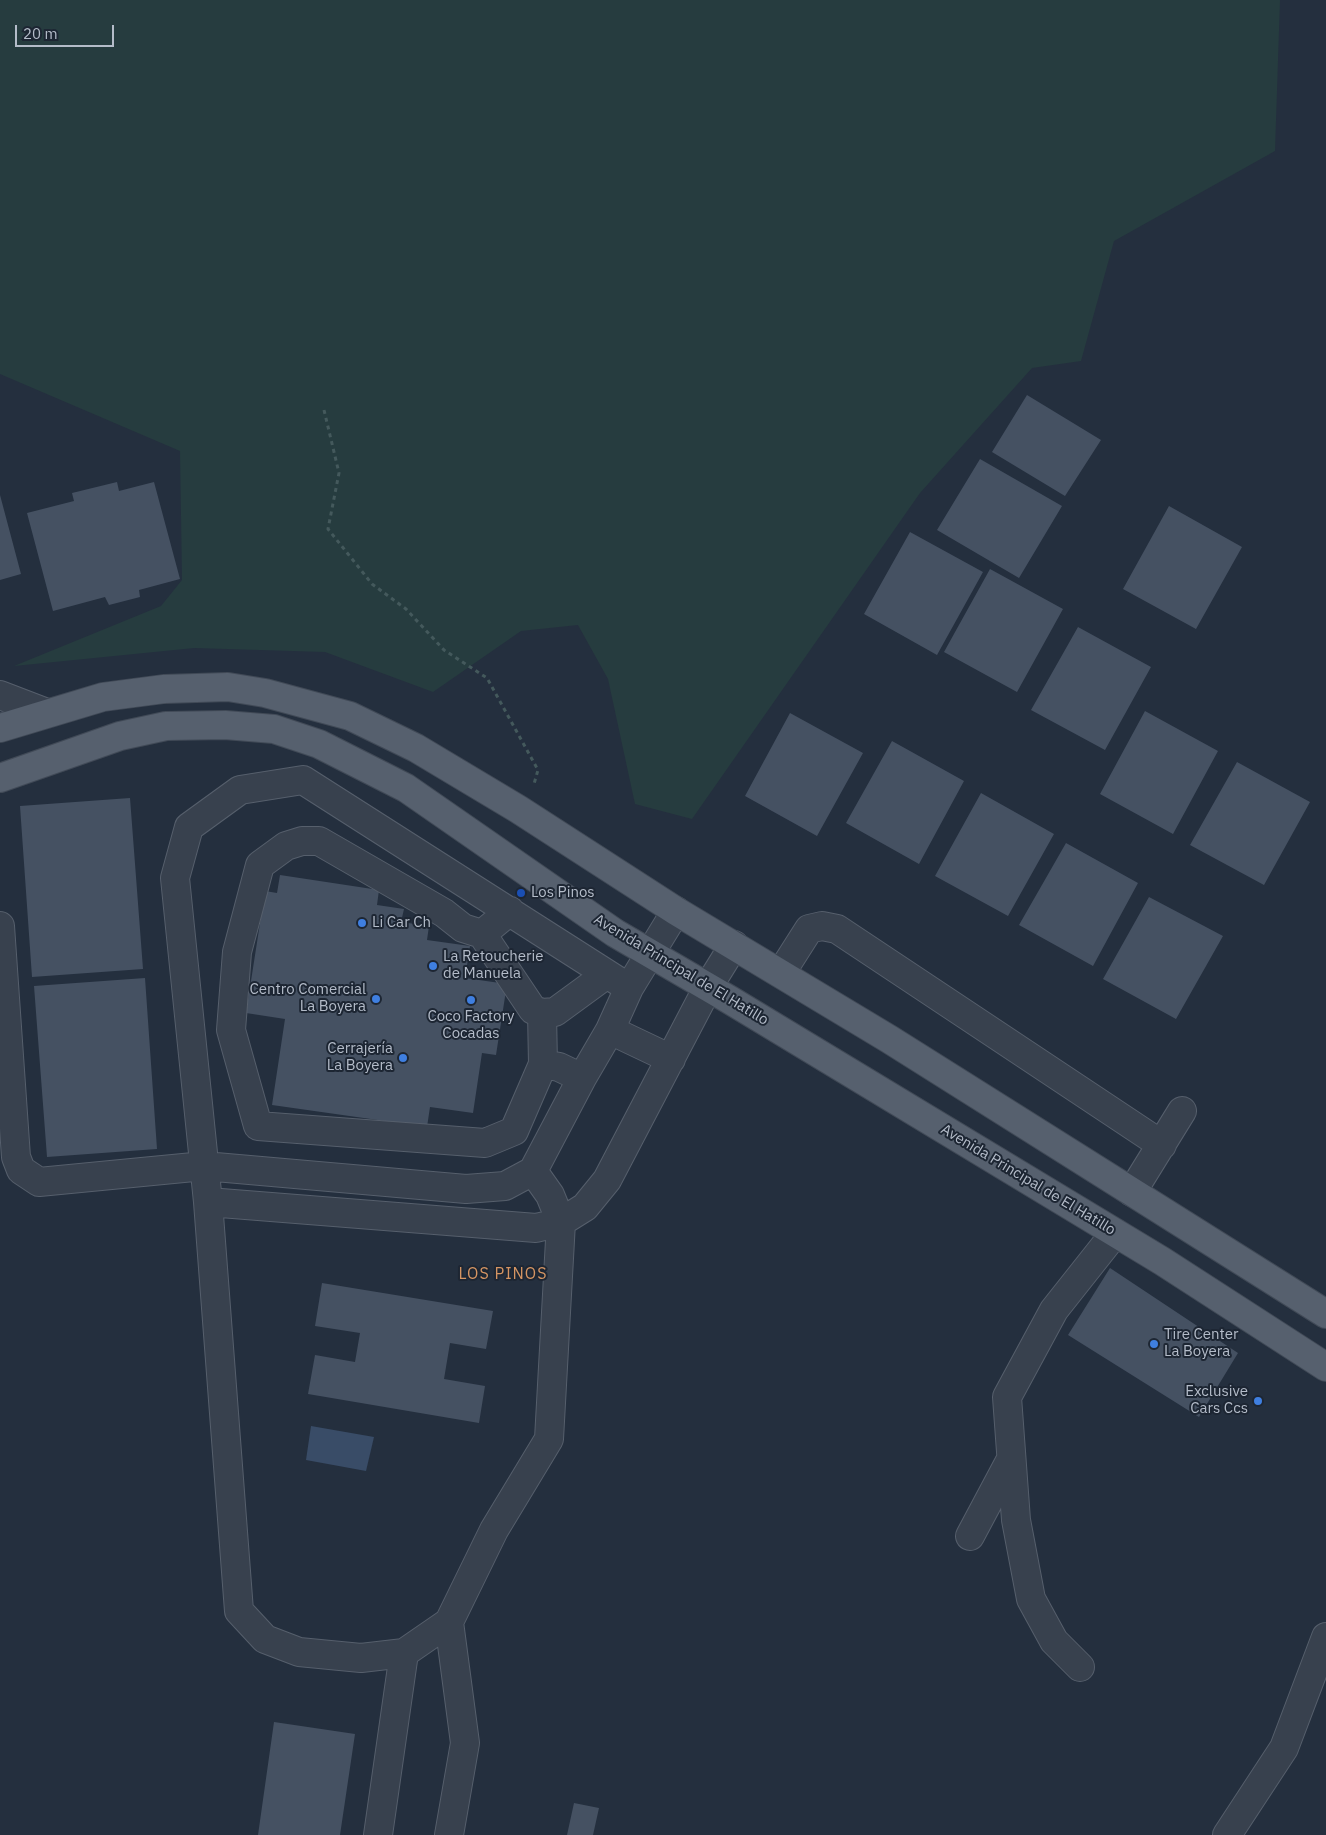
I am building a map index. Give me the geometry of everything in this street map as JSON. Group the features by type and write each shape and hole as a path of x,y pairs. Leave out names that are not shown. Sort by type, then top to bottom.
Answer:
{"main road":[{"path":"0,728 47,712 103,697 164,688 228,687 265,693 350,716 416,748 525,814 676,911 734,944 1326,1314"},
{"name":"Avenida Principal de El Hatillo","path":"0,778 120,736 166,726 225,724 274,730 319,744 406,788 615,933 708,987 1115,1233 1326,1367"}],"street":[{"path":"0,695 47,712"},
{"path":"533,1171 550,1195 561,1222 549,1439 494,1530 449,1622 404,1653 361,1658 299,1652 265,1639 239,1611 208,1202 176,878 189,827 240,790 303,780 629,988"},
{"path":"542,1013 544,1064 514,1131 485,1143 258,1126 231,1030 237,952 260,865 286,846 302,841 319,841 444,914 463,928 482,934 533,1010 542,1013 555,1012 607,974"},
{"path":"482,934 510,911"},
{"path":"0,926 16,1157 22,1170 39,1182 204,1166 466,1189 505,1186 533,1171 582,1078 610,1030 629,988 676,911"},
{"path":"781,974 809,929 822,926 838,929 1162,1146"},
{"path":"208,1202 536,1228 561,1222 585,1207 607,1180 708,987 734,944"},
{"path":"191,1032 224,1036 231,1030"},
{"path":"610,1030 671,1059"},
{"path":"544,1064 559,1067 582,1078"},
{"path":"1132,1192 1162,1146 1182,1110"},
{"path":"1080,1667 1054,1641 1031,1598 1016,1520 1007,1397 1054,1310 1115,1233"},
{"path":"970,1536 1011,1459"},
{"path":"449,1622 465,1743 449,1835"},
{"path":"1227,1835 1284,1748 1326,1637"},
{"path":"378,1835 404,1653"}],"path":[{"path":"324,410 339,473 328,529 372,584 406,609 444,650 487,678 538,770 525,814"}],"green space":[{"path":"0,0 1280,0 1275,151 1114,241 1081,361 1032,368 920,493 692,819 635,804 608,679 578,625 521,631 433,692 325,652 194,648 14,666 161,606 182,580 180,451 0,374"}],"water":[{"path":"311,1426 374,1437 366,1471 306,1460"}],"building":[{"path":"1027,395 1101,440 1065,496 992,452"},
{"path":"980,459 1062,506 1019,578 937,530"},
{"path":"117,482 119,491 154,482 180,579 139,590 140,597 109,605 105,597 53,611 27,513 74,501 72,493"},
{"path":"0,495 21,574 0,580"},
{"path":"1169,506 1242,547 1196,629 1123,589"},
{"path":"910,532 983,572 937,655 864,614"},
{"path":"990,569 1063,609 1017,692 944,652"},
{"path":"1078,627 1151,667 1105,750 1031,710"},
{"path":"1145,711 1218,751 1173,834 1100,794"},
{"path":"790,713 863,753 817,836 745,796"},
{"path":"892,741 964,781 919,864 846,823"},
{"path":"1237,762 1310,802 1264,885 1190,845"},
{"path":"981,793 1054,834 1008,916 935,876"},
{"path":"130,798 143,969 32,977 20,806"},
{"path":"1066,843 1138,883 1093,966 1019,925"},
{"name":"Centro Comercial La Boyera","path":"280,875 379,890 377,905 404,909 401,922 429,926 427,940 470,946 465,978 507,984 496,1055 482,1053 473,1113 430,1107 427,1127 272,1105 285,1019 246,1013 265,891 277,893"},
{"path":"1149,897 1223,936 1176,1019 1103,979"},
{"path":"145,978 157,1149 47,1157 34,986"},
{"name":"Tire Center La Boyera","path":"1110,1268 1238,1353 1199,1417 1068,1335"},
{"path":"322,1283 493,1311 486,1349 450,1343 444,1379 485,1386 479,1423 308,1394 315,1355 355,1362 360,1333 315,1326"},
{"path":"274,1722 355,1734 340,1835 258,1835"},
{"path":"574,1803 599,1808 593,1835 567,1835"}],"place":[{"name":"Los Pinos","path":"521,893"},
{"name":"Li Car Ch","path":"362,923"},
{"name":"La Retoucherie de Manuela","path":"433,966"},
{"name":"Centro Comercial La Boyera","path":"376,999"},
{"name":"Coco Factory Cocadas","path":"471,1000"},
{"name":"Cerrajería La Boyera","path":"403,1058"},
{"name":"Tire Center La Boyera","path":"1154,1344"},
{"name":"Exclusive Cars Ccs","path":"1258,1401"}],"district":[{"name":"LOS PINOS","path":"503,1274"}]}
